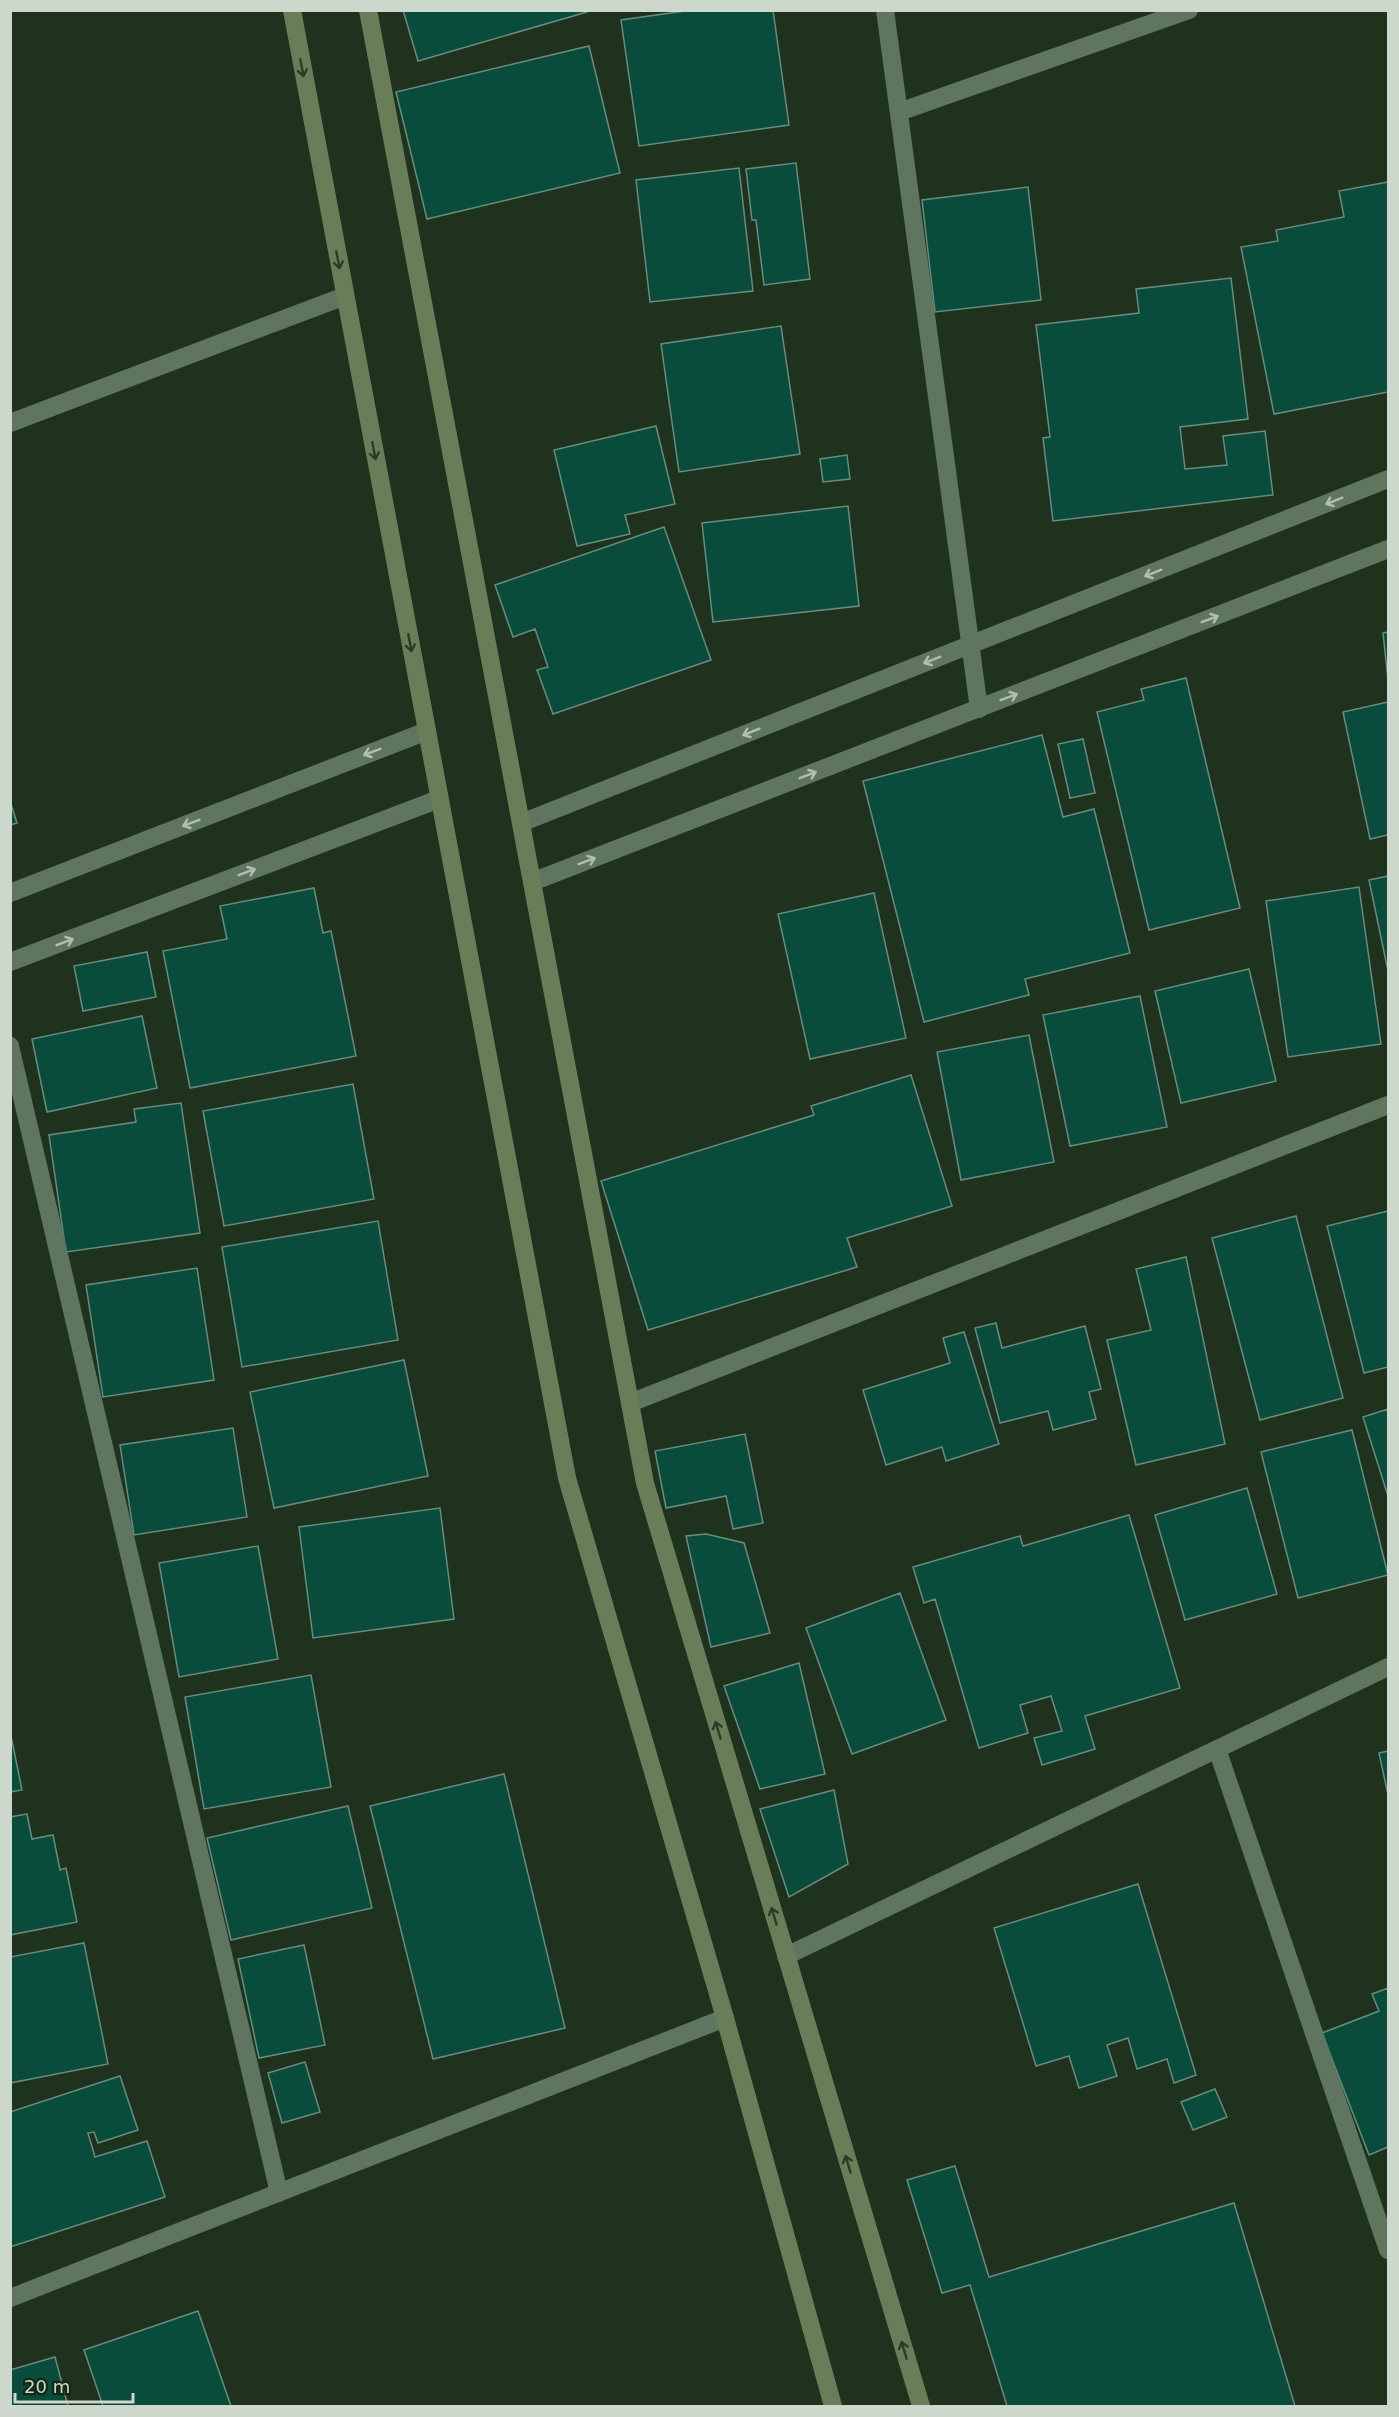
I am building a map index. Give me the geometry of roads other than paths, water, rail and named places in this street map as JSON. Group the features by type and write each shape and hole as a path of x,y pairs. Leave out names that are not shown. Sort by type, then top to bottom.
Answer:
{"main road":[{"path":"292,10 567,1478 725,2018 830,2406"},
{"path":"368,10 645,1483 921,2406"}],"street":[{"path":"885,10 979,709"},
{"path":"899,112 1189,10"},
{"path":"10,423 345,296"},
{"path":"521,823 1389,479"},
{"path":"532,882 1389,549"},
{"path":"10,892 427,731"},
{"path":"10,962 439,799"},
{"path":"10,1046 279,2193"},
{"path":"630,1403 1389,1105"},
{"path":"786,1956 1389,1667"},
{"path":"1217,1749 1387,2239"},
{"path":"10,2298 725,2018"}]}
